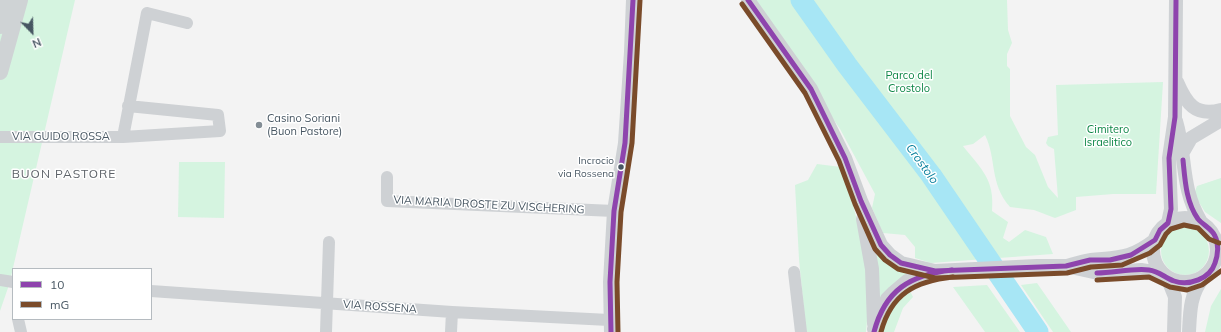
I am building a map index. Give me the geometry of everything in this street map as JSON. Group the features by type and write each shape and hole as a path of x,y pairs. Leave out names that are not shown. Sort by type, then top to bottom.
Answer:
{"main road":[{"path":"0,26 7,0"},
{"path":"0,72 20,0"}],"street":[{"path":"610,326 610,282 614,211 625,143 631,52 632,0"},
{"path":"748,0 811,89 845,158 861,201 881,245 890,255 910,266 942,271 1066,266 1090,260 1110,260 1131,255 1154,240 1160,230 1168,223 1184,218 1201,222"},
{"path":"1168,223 1171,209 1169,158 1175,117 1176,0"},
{"name":"VIA GUIDO ROSSA","path":"123,137 128,106 148,13 187,23"},
{"path":"1176,80 1184,97 1191,106 1205,112 1221,110"},
{"name":"VIA GUIDO ROSSA","path":"0,137 123,137 220,131 218,115 128,106"},
{"path":"1175,117 1182,141 1186,189 1192,208 1201,222 1217,234 1218,248 1217,258 1212,269 1194,290 1188,332"},
{"path":"1183,152 1191,138 1221,120"},
{"name":"VIA MARIA DROSTE ZU VISCHERING","path":"387,177 387,201 614,211"},
{"path":"861,201 872,269 874,331"},
{"path":"1154,240 1153,254 1155,262 1165,275 1175,297 1174,332"},
{"path":"326,332 329,242"},
{"path":"1066,266 1090,273 1141,270 1165,275 1174,280 1188,282 1212,269"},
{"path":"874,331 887,299 894,292 907,281 942,271"},
{"path":"794,272 801,332"},
{"name":"VIA ROSSENA","path":"152,291 452,312 610,326"},
{"path":"451,332 452,312"},
{"path":"18,320 21,332"}],"green space":[{"path":"0,0 75,0 9,285 0,311"},
{"name":"Parco del Crostolo","path":"753,0 1007,0 1008,30 1012,43 1007,54 1007,66 1010,69 1010,116 1026,147 1035,155 1048,187 1058,198 1054,149 1046,143 1048,137 1058,135 1056,85 1163,82 1156,194 1113,194 1076,197 1076,210 1055,218 1034,210 1010,207 1003,198 999,189 989,144 985,135 973,144 963,146 981,168 989,182 992,211 1008,222 1003,238 1009,242 1025,230 1046,237 1053,254 931,263 915,258 915,247 905,235 883,233 872,208 875,194 840,129"},
{"path":"179,162 225,162 224,218 178,217"},
{"path":"817,164 841,167 848,187 859,227 866,269 868,311 866,332 806,332 799,259 795,185 808,180"},
{"path":"1221,178 1221,223 1205,212 1194,194 1197,186"},
{"path":"1180,227 1190,227 1199,231 1205,237 1209,246 1209,256 1205,265 1199,271 1190,275 1180,275 1171,271 1165,265 1161,256 1161,246 1165,237 1171,231"},
{"path":"874,241 895,267 914,273 900,279 891,286 877,309"},
{"path":"1037,283 1071,332 1053,332 1021,285"},
{"path":"987,285 1020,332 985,332 953,287"},
{"path":"909,289 913,297 903,308 894,332 882,332 894,300"},
{"path":"1221,289 1221,332 1205,332 1211,306"}],"waterway":[{"name":"Crostolo","path":"801,0 847,65 931,175 1038,332"}],"transit line":[{"name":"10","path":"611,332 610,282 614,211 625,143 633,0"},
{"name":"mG","path":"618,332 617,282 621,212 632,143 640,0"},
{"name":"10","path":"748,0 811,89 845,158 861,201 881,245 890,255 901,263 935,271 1066,266 1090,260 1110,260 1131,255 1155,240 1160,230 1168,223 1171,209 1169,158 1175,117 1176,0"},
{"name":"mG","path":"742,4 805,93 839,161 855,204 875,249 885,260 898,269 935,278 1067,273 1091,267 1122,265 1150,253 1160,245 1166,234 1171,229 1184,225 1198,228 1209,239 1219,243"},
{"name":"10","path":"1097,273 1149,270 1174,281 1186,283 1198,280 1209,273 1216,260 1218,246 1214,234 1198,219 1191,205 1184,175 1183,160"},
{"name":"10","path":"874,332 885,305 892,295 901,287 924,276 952,270"},
{"name":"mG","path":"1097,280 1149,277 1170,287 1187,290 1202,285 1221,271"},
{"name":"mG","path":"881,332 885,319 891,308 906,292 927,282 953,277"}],"place":[{"name":"Casino Soriani (Buon Pastore)","path":"259,125"},
{"name":"Incrocio via Rossena","path":"621,167"}],"district":[{"name":"BUON PASTORE","path":"64,174"}],"park label":[{"name":"Cimitero Israelitico","path":"1108,136"}]}
